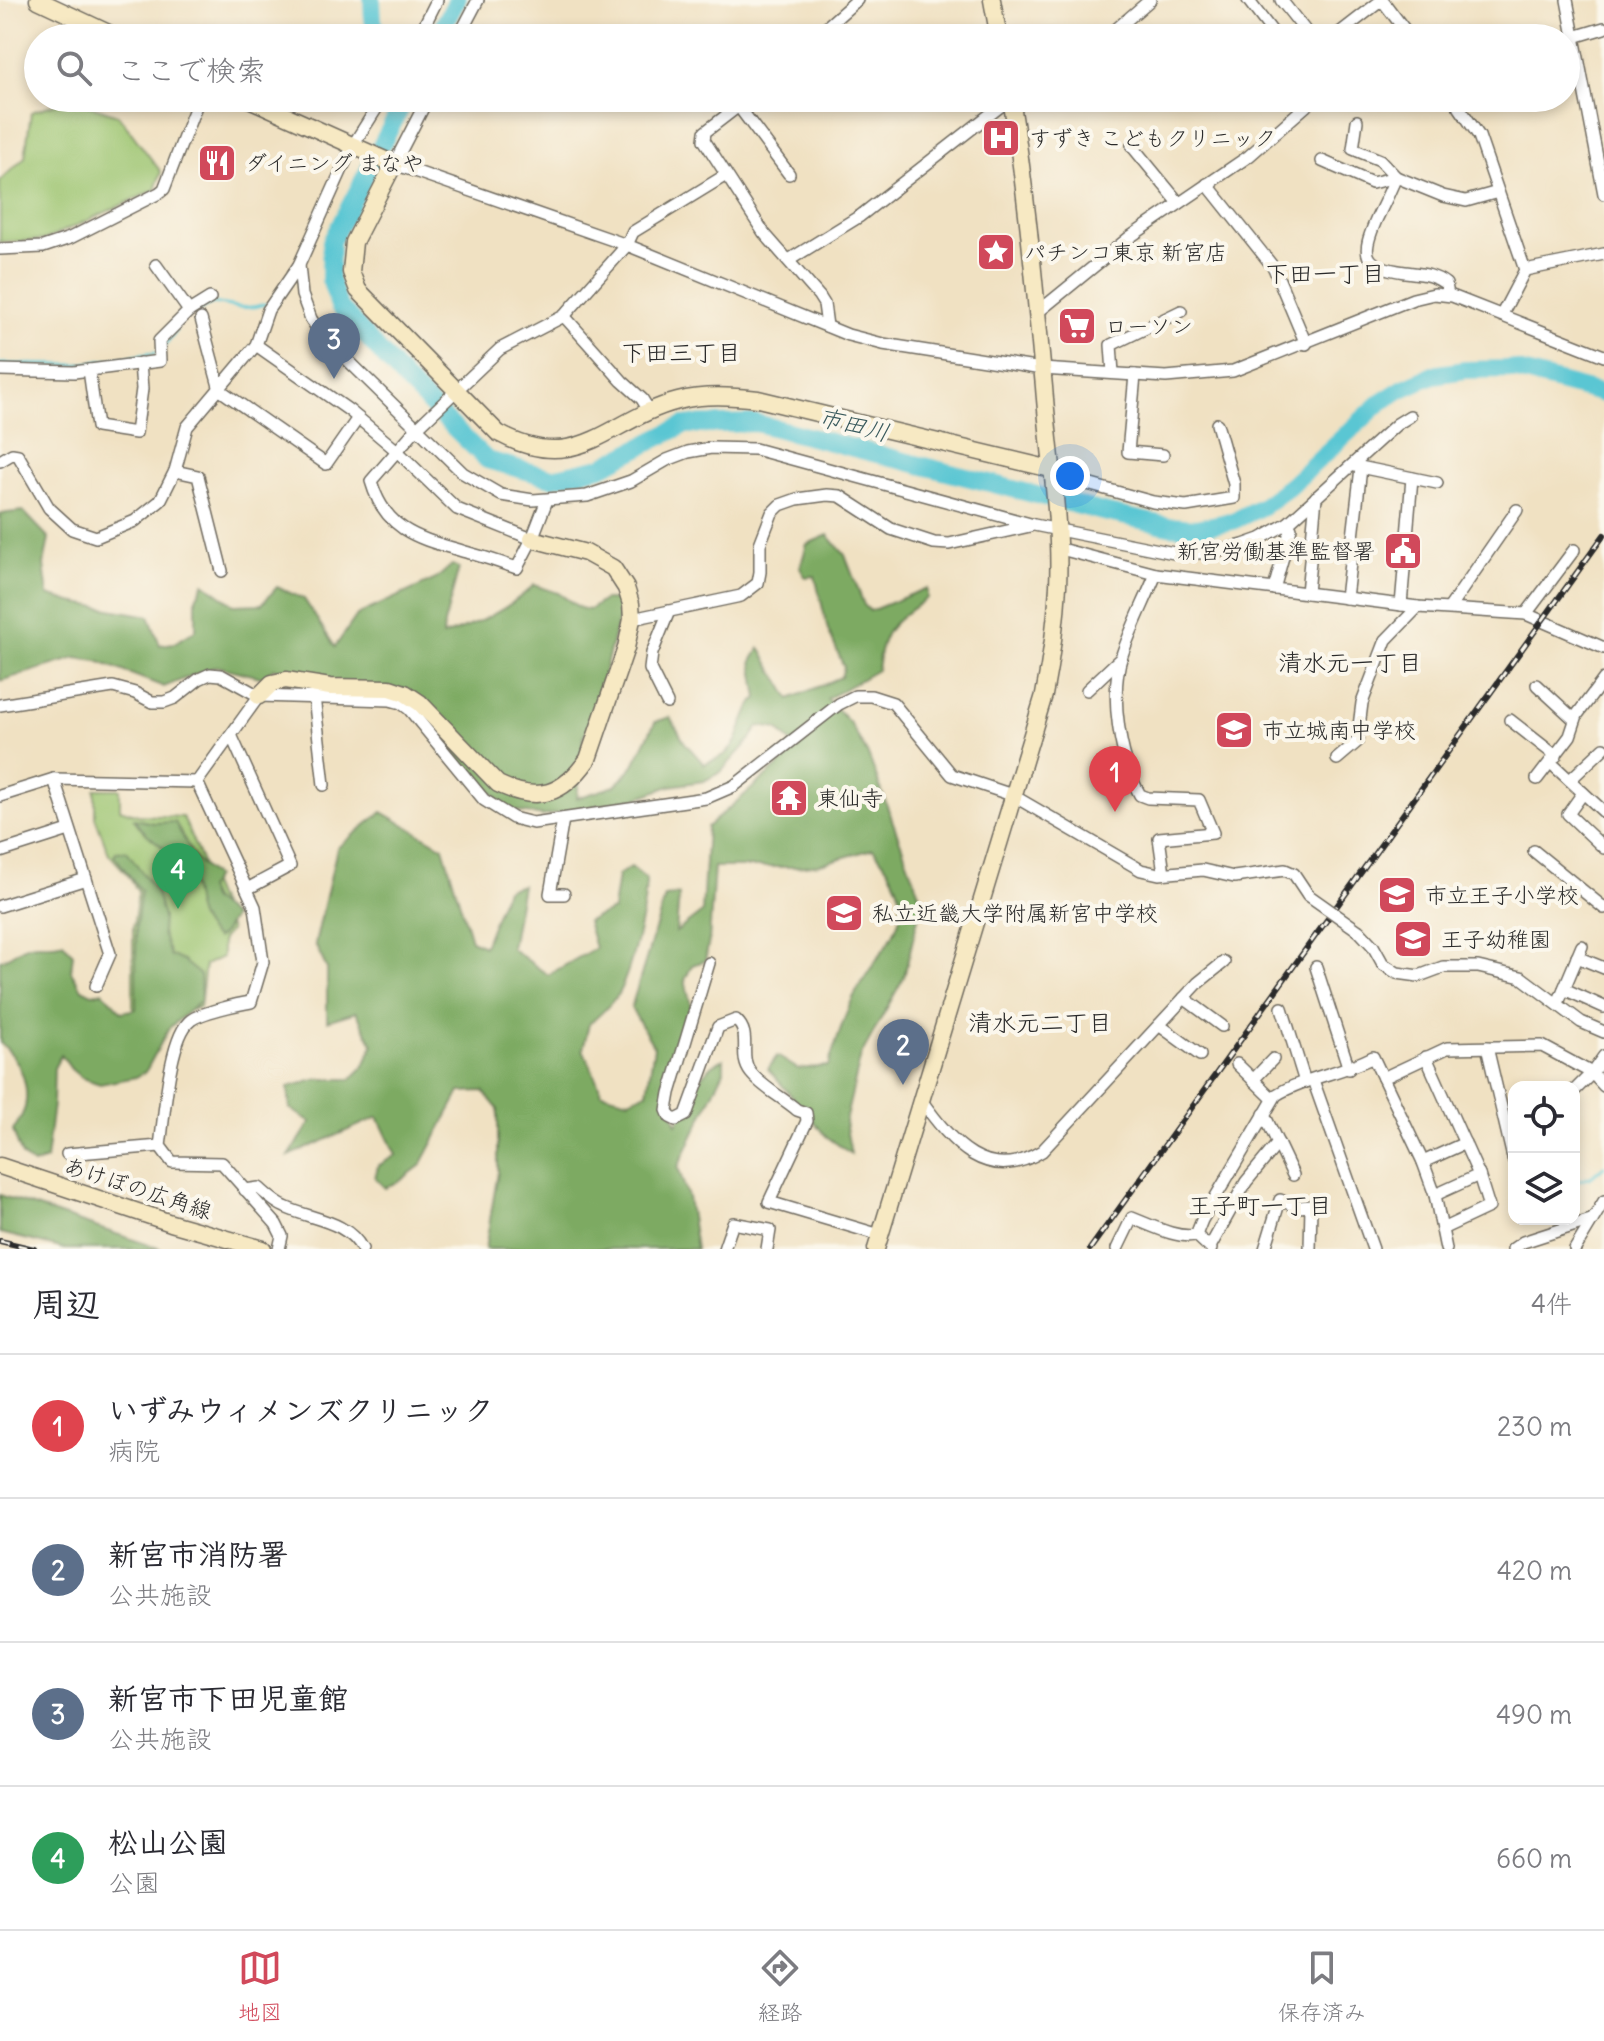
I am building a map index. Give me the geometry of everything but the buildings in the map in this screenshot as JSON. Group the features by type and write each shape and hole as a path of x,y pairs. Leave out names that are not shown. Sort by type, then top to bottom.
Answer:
{"street":[{"path":"38,0 89,24"},
{"path":"425,24 437,0"},
{"path":"465,24 478,0"},
{"path":"830,24 857,0"},
{"path":"992,0 996,24"},
{"path":"1122,24 1150,0"},
{"path":"1248,0 1266,24"},
{"path":"1281,0 1300,24"},
{"path":"1351,24 1382,0 1400,24"},
{"path":"1567,0 1572,24"},
{"path":"1580,35 1604,28"},
{"path":"1580,68 1604,194"},
{"path":"0,249 43,247 70,238 159,193 164,189 194,112"},
{"path":"278,112 394,164 627,245 827,326 883,344 1042,369 1166,377 1233,371 1413,299 1434,294 1448,295 1502,314 1604,356"},
{"path":"1,460 12,454 18,455 49,508 72,529 96,537 135,521 160,501 175,471 187,427 256,345 268,310 299,265 375,112"},
{"path":"421,112 354,242 351,272 358,290 369,304 498,433 535,449 567,448 589,443 677,401 700,397 758,399 1051,471 1164,504 1201,505 1234,498 1234,484 1217,424"},
{"path":"732,112 705,132 704,140 764,233 824,304 827,326"},
{"path":"743,112 789,174"},
{"path":"789,260 860,216 993,112"},
{"path":"709,963 670,1093 667,1110 670,1117 676,1120 686,1115 718,1027 736,1020 746,1033 745,1061 751,1074 797,1110 806,1113 807,1121 769,1202 878,1242 1044,695 1058,585 1038,312 1013,112"},
{"path":"1038,312 1130,237 1249,156 1299,112"},
{"path":"1463,112 1479,136 1525,270 1502,314"},
{"path":"1357,121 1353,149 1380,160 1396,177 1443,196 1466,201 1498,192"},
{"path":"1132,146 1179,203"},
{"path":"1322,161 1372,183 1396,177"},
{"path":"547,500 517,568 409,534 387,514 376,498 371,481 417,428 500,349 564,316 627,245 633,232 726,175"},
{"path":"1396,177 1366,243 1369,257 1376,265 1389,269 1435,276 1446,284 1448,295"},
{"path":"1207,184 1274,268 1306,344"},
{"path":"1525,270 1604,254"},
{"path":"156,265 189,311"},
{"path":"299,265 302,295 311,319 321,334 463,473 501,495 547,500 587,496 631,481 688,452 732,447 755,449 1034,525 1179,554 1216,552 1243,545 1288,523 1356,467 1397,424 1410,416"},
{"path":"0,370 89,370 160,361 159,341 189,311 210,298"},
{"path":"1113,373 1111,345 1181,311"},
{"path":"564,316 642,399 650,412"},
{"path":"201,319 220,390 326,464 358,418"},
{"path":"197,782 259,696 272,683 286,680 330,687 390,688 405,693 420,703 498,784 514,792 536,796 577,775 588,759 626,648 632,619 626,588 613,568 586,553 532,539 457,509 358,418 256,345"},
{"path":"89,370 97,427 136,433 142,389 140,363"},
{"path":"1135,375 1128,452 1163,455"},
{"path":"1356,467 1437,483"},
{"path":"1346,598 1356,467"},
{"path":"175,471 198,476 222,571"},
{"path":"1401,605 1412,478"},
{"path":"632,619 741,596 751,591 758,583 760,544 772,513 780,505 797,499 840,496 891,529 934,543 949,544 1034,525"},
{"path":"1307,593 1316,497"},
{"path":"1450,607 1517,510"},
{"path":"1274,589 1291,528 1288,523"},
{"path":"1057,548 1156,574 1418,607 1526,614 1604,648"},
{"path":"1526,614 1574,550"},
{"path":"1156,574 1121,658 1117,694 1124,759 1140,795 1199,800 1213,833 1159,838 1164,873"},
{"path":"1337,759 1357,742 1362,703 1386,640 1418,607"},
{"path":"667,703 650,669 652,653 669,611"},
{"path":"1087,690 1121,658"},
{"path":"0,705 113,687 152,702 164,702 210,674 221,675 259,696 390,700 401,703 484,800 497,810 533,823 706,798 720,793 734,786 823,715 855,696 871,696 893,703 952,775 1012,795 1141,870 1164,873 1203,870 1234,877 1285,870 1294,874 1308,895 1359,931 1373,946 1383,964 1397,973 1419,976 1443,967 1478,967 1521,977 1581,1022 1604,1032"},
{"path":"1537,779 1570,736 1575,720 1604,679"},
{"path":"1537,685 1575,720"},
{"path":"314,696 324,785"},
{"path":"1510,720 1554,759 1570,780 1604,812"},
{"path":"232,737 290,866 247,889"},
{"path":"1570,780 1604,748"},
{"path":"0,796 54,779 197,782"},
{"path":"54,779 110,954 96,986"},
{"path":"197,782 255,907 263,962 251,1002 191,1020 180,1034 173,1054 160,1146 172,1162 222,1163 276,1224 282,1236 279,1249"},
{"path":"1583,793 1568,814 1604,848"},
{"path":"563,819 550,894 564,894"},
{"path":"0,852 69,830"},
{"path":"1534,851 1604,908"},
{"path":"0,906 86,879"},
{"path":"1558,1003 1579,952 1604,968"},
{"path":"921,1100 957,1143 976,1158 1007,1164 1027,1160 1042,1151 1198,983 1224,962"},
{"path":"1316,967 1349,1069"},
{"path":"1564,989 1604,1007"},
{"path":"1184,998 1222,1026"},
{"path":"1282,1008 1373,1249"},
{"path":"1159,1025 1200,1055"},
{"path":"1383,1078 1447,1048 1542,1046 1592,1073 1604,1086"},
{"path":"1487,1047 1512,1153"},
{"path":"1580,1085 1604,1056"},
{"path":"1117,1249 1132,1218 1166,1231 1191,1237 1196,1235 1276,1095 1292,1086 1349,1069 1373,1057 1423,1162 1435,1195 1446,1249"},
{"path":"1426,1057 1479,1175 1489,1207 1442,1229"},
{"path":"1253,1080 1273,1059"},
{"path":"1237,1064 1273,1099"},
{"path":"1264,1114 1293,1175"},
{"path":"1196,1235 1210,1248 1246,1182 1278,1143"},
{"path":"1423,1162 1465,1143"},
{"path":"67,1154 160,1146"},
{"name":"あけぼの広角線","path":"0,1166 171,1223 263,1249"},
{"path":"1435,1195 1479,1175"},
{"path":"245,1190 259,1188 287,1208 341,1227 355,1235 362,1249"},
{"path":"1265,1249 1280,1200 1298,1207 1311,1206 1310,1249"},
{"path":"1575,1249 1604,1201"},
{"path":"1513,1249 1523,1242 1591,1220"},
{"path":"724,1249 733,1223 770,1230 767,1249"}],"green space":[{"path":"31,112 109,112 118,115 161,172 155,190 44,240 0,242 0,181 25,157"},
{"path":"23,511 49,538 44,565 48,595 149,616 160,645 174,643 196,630 196,598 204,583 234,605 262,604 277,587 304,599 335,647 357,615 436,579 452,565 459,568 443,636 492,615 534,585 558,593 580,608 589,610 604,600 618,600 619,616 592,719 584,735 577,798 615,786 634,765 655,722 670,717 685,743 704,764 727,753 758,698 752,661 760,648 790,699 841,677 844,667 828,630 815,576 805,577 800,568 807,544 828,535 845,555 864,605 870,611 927,588 927,598 898,620 886,634 877,670 827,699 850,723 869,757 922,901 904,977 861,1055 845,1122 851,1154 826,1136 768,1069 777,1056 798,1069 828,1066 854,996 897,925 901,909 899,892 890,872 873,849 820,864 796,867 714,867 705,961 692,965 685,980 691,1006 665,1093 677,1124 701,1078 724,1059 724,1071 678,1167 688,1197 696,1249 485,1249 498,1172 498,1109 483,1091 460,1092 421,1165 385,1188 375,1178 378,1166 396,1155 378,1117 289,1156 311,1122 290,1109 288,1087 319,1079 351,1079 364,1066 373,1044 356,1012 327,1021 327,969 315,944 337,848 382,812 443,847 471,940 484,946 506,889 522,885 511,948 548,975 595,948 587,921 613,910 618,875 631,867 646,879 640,922 622,987 589,1024 583,1049 602,1093 629,1100 647,1092 654,1047 631,1008 665,897 679,895 676,932 702,912 707,827 798,749 777,729 759,726 721,772 704,781 543,816 509,810 407,703 273,668 264,678 216,666 164,687 97,661 76,658 0,681 0,514"},
{"path":"95,789 120,789 120,809 138,815 183,817 230,930 222,939 222,957 205,965 200,1007 182,1013 133,1017 133,928 138,892 109,854 95,817"},
{"path":"134,819 154,823 175,822 195,859 215,877 207,889 212,900 233,917 216,939 201,921 189,877 183,867"},
{"path":"127,851 156,892 163,917 162,933 170,955 200,975 201,1001 169,1028 146,1071 136,1077 100,1084 82,1078 61,1055 54,1068 46,1160 33,1165 22,1156 13,1131 25,1107 26,1089 17,1063 0,1043 0,960 26,946 63,942 73,954 71,971 82,989 92,994 103,992 122,1012 136,1009 136,926 141,891 114,855"},
{"path":"0,1195 161,1249 65,1249 0,1233"}],"waterway":[{"path":"372,0 375,24"},
{"name":"市田川","path":"444,24 457,0"},
{"name":"市田川","path":"399,112 331,242 330,279 339,306 405,380 487,460 552,478 601,467 684,425 756,423 1103,512 1169,526 1196,528 1233,521 1263,506 1290,486 1380,403 1433,375 1465,370 1510,369 1604,394"},
{"path":"197,312 213,303 245,308 265,304"},
{"path":"162,350 176,331"},
{"path":"0,364 74,365 155,353"},
{"path":"1580,1180 1591,1177 1604,1166"}],"railway":[{"path":"1090,1249 1604,535"},
{"path":"0,1241 34,1249"}],"place":[{"name":"すずき こどもクリニック","path":"1001,138"},
{"name":"ダイニング まなや","path":"217,163"},
{"name":"パチンコ東京 新宮店","path":"996,252"},
{"name":"ローソン","path":"1077,326"},
{"name":"新宮市下田児童館","path":"334,379"},
{"name":"新宮労働基準監督署","path":"1403,551"},
{"name":"市立城南中学校","path":"1234,730"},
{"name":"東仙寺","path":"789,798"},
{"name":"いずみウィメンズクリニック","path":"1115,812"},
{"name":"市立王子小学校","path":"1397,895"},
{"name":"松山公園","path":"178,909"},
{"name":"私立近畿大学附属新宮中学校","path":"844,913"},
{"name":"王子幼稚園","path":"1413,939"},
{"name":"新宮市消防署","path":"903,1085"}],"district":[{"name":"下田一丁目","path":"1325,273"},
{"name":"下田三丁目","path":"681,352"},
{"name":"清水元一丁目","path":"1350,662"},
{"name":"清水元二丁目","path":"1040,1022"},
{"name":"王子町一丁目","path":"1260,1205"}]}
